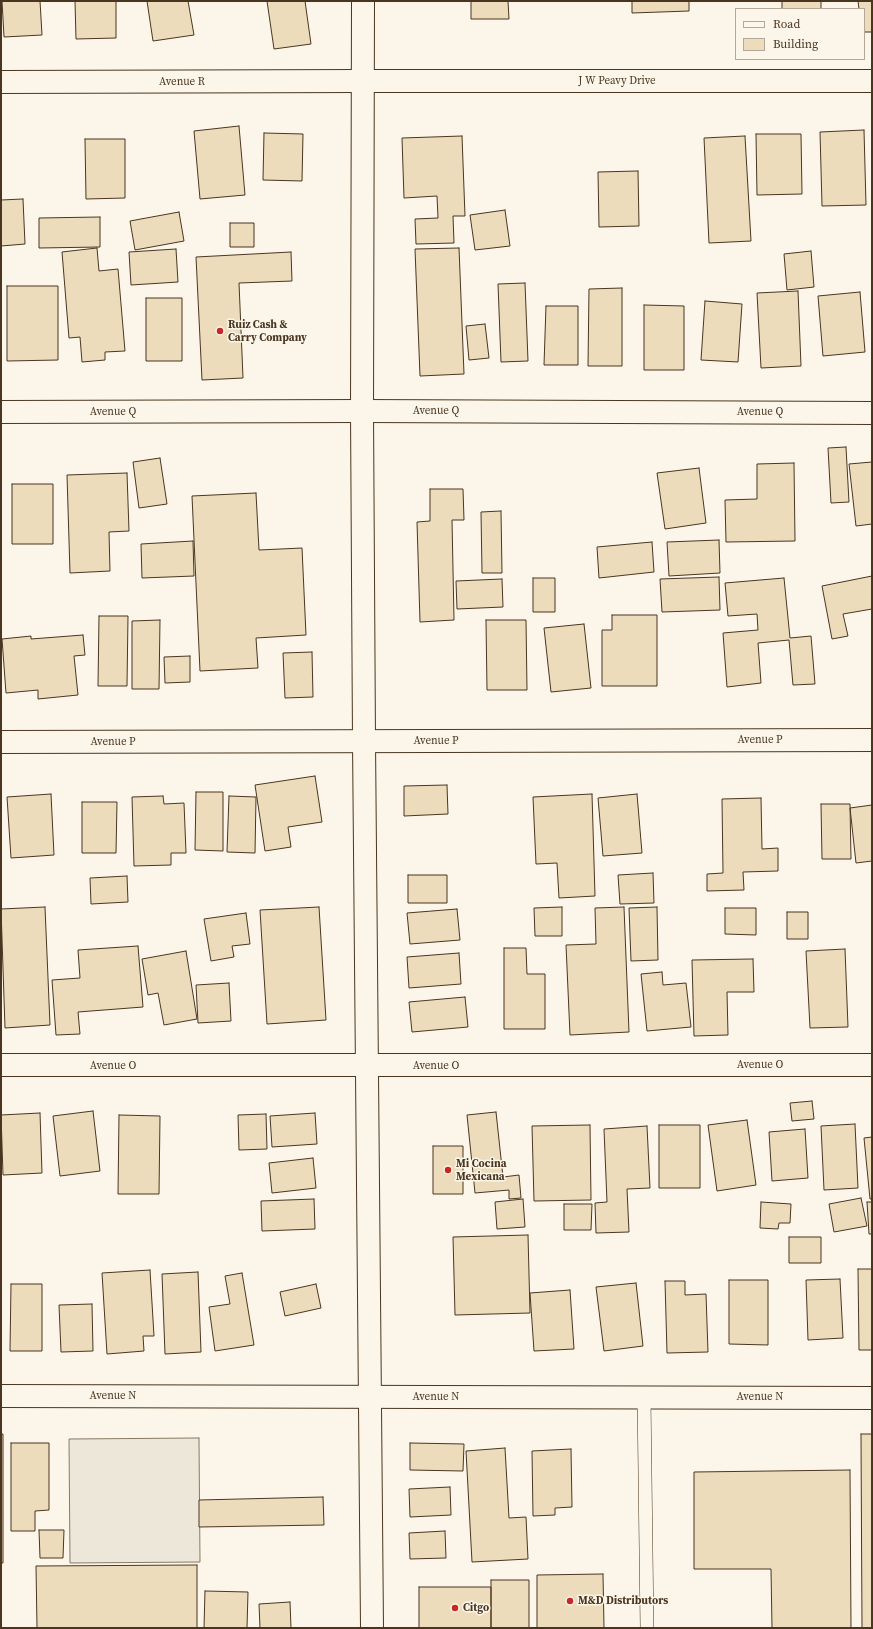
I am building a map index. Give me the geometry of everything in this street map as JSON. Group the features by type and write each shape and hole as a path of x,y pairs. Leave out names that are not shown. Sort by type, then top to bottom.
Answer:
{"street":[{"path":"363,1 362,411 366,1066 372,1628"},
{"name":"J W Peavy Drive","path":"363,81 872,81"},
{"name":"Avenue R","path":"1,82 363,81"},
{"name":"Avenue Q","path":"1,412 362,411 872,413"},
{"name":"Avenue P","path":"1,742 872,740"},
{"name":"Avenue O","path":"1,1065 872,1065"},
{"name":"Avenue N","path":"1,1396 872,1398"}],"lane":[{"path":"644,1397 647,1628"}],"shaded area":[{"path":"199,1438 200,1562 70,1563 69,1439"}],"building":[{"path":"2,1 40,1 42,35 4,37"},
{"path":"75,1 116,1 116,38 76,39"},
{"path":"147,1 188,1 194,35 153,41"},
{"path":"267,1 305,1 311,44 274,49"},
{"path":"471,1 508,1 509,19 471,19"},
{"path":"632,1 689,1 689,11 632,13"},
{"path":"782,1 821,1 821,8 782,8"},
{"path":"858,1 872,1 872,32 865,32 865,8 859,8"},
{"path":"239,126 245,195 200,199 194,131"},
{"path":"864,130 866,205 822,206 820,132"},
{"path":"264,133 303,134 302,181 263,180"},
{"path":"756,134 801,134 802,194 757,195"},
{"path":"462,136 465,216 453,216 454,243 416,244 415,219 438,218 437,196 404,198 402,138"},
{"path":"745,136 751,241 709,243 704,138"},
{"path":"85,139 125,139 125,198 86,199"},
{"path":"638,171 639,226 599,227 598,172"},
{"path":"23,199 25,244 1,246 1,200"},
{"path":"505,210 510,246 475,250 470,215"},
{"path":"179,212 184,241 135,250 130,221"},
{"path":"100,217 100,247 39,248 39,218"},
{"path":"230,223 254,223 254,247 230,247"},
{"path":"97,248 99,271 118,269 125,351 105,352 105,360 82,362 80,337 69,338 62,252"},
{"path":"459,248 464,374 420,376 415,249"},
{"path":"176,249 178,282 131,285 129,252"},
{"path":"811,251 814,287 787,290 784,254"},
{"name":"Ruiz Cash & Carry Company","path":"291,252 292,281 239,283 243,378 202,380 196,257"},
{"path":"525,283 528,361 501,362 498,284"},
{"path":"7,286 58,286 58,360 7,361"},
{"path":"622,288 622,366 588,366 589,289"},
{"path":"798,291 801,366 761,368 757,293"},
{"path":"860,292 865,352 823,356 818,296"},
{"path":"146,298 182,298 182,361 146,361"},
{"path":"705,301 742,304 738,362 701,360"},
{"path":"644,305 684,306 684,370 644,370"},
{"path":"546,306 578,306 578,365 544,365"},
{"path":"485,324 489,358 469,360 466,326"},
{"path":"846,447 849,502 831,503 828,448"},
{"path":"160,458 167,504 139,508 133,462"},
{"path":"872,462 872,524 856,526 849,464"},
{"path":"794,463 795,541 726,542 725,500 757,499 757,464"},
{"path":"699,468 706,523 665,529 657,473"},
{"path":"127,473 129,531 109,532 110,571 70,573 67,475"},
{"path":"12,484 53,484 53,544 12,544"},
{"path":"430,489 463,489 464,520 452,520 454,620 420,622 417,522 430,521"},
{"path":"256,493 259,550 302,548 306,635 256,638 258,668 200,671 192,496"},
{"path":"501,511 502,573 482,573 481,512"},
{"path":"719,540 720,573 669,576 667,542"},
{"path":"193,541 194,576 142,578 141,544"},
{"path":"652,542 654,572 599,578 597,547"},
{"path":"872,576 872,609 843,614 848,636 832,639 822,586"},
{"path":"719,577 720,610 662,612 660,579"},
{"path":"533,578 555,578 555,612 533,612"},
{"path":"784,578 790,638 811,636 815,684 793,685 789,640 758,643 761,683 727,687 723,633 758,630 757,614 728,616 725,583"},
{"path":"502,579 503,607 457,609 456,581"},
{"path":"612,615 657,615 657,686 602,686 602,630 612,630"},
{"path":"99,616 128,616 127,686 98,686"},
{"path":"160,620 159,689 132,689 132,621"},
{"path":"486,620 526,620 527,690 487,690"},
{"path":"584,624 591,688 551,692 544,628"},
{"path":"83,635 85,655 74,656 78,695 38,699 38,690 6,693 2,639 31,636 31,639"},
{"path":"312,652 313,697 285,698 283,653"},
{"path":"190,656 190,682 165,683 164,657"},
{"path":"315,776 322,822 288,827 291,847 265,851 255,785"},
{"path":"447,785 448,814 404,816 404,786"},
{"path":"196,792 223,792 223,851 195,850"},
{"path":"51,794 54,855 11,858 7,797"},
{"path":"592,794 595,896 559,898 557,863 536,864 533,797"},
{"path":"637,794 642,853 603,856 598,798"},
{"path":"163,796 164,804 184,803 186,853 171,853 171,865 134,866 132,797"},
{"path":"229,796 256,797 255,853 227,852"},
{"path":"761,798 762,849 778,848 778,871 743,872 744,890 707,891 707,874 723,873 722,799"},
{"path":"82,802 117,802 116,853 82,853"},
{"path":"821,804 850,804 851,859 822,859"},
{"path":"872,805 872,861 856,863 850,808"},
{"path":"653,873 654,903 620,904 618,875"},
{"path":"408,875 447,875 447,903 408,903"},
{"path":"127,876 128,902 91,904 90,878"},
{"path":"45,907 50,1025 5,1028 1,909"},
{"path":"319,907 326,1020 267,1024 260,910"},
{"path":"562,907 562,936 535,936 534,908"},
{"path":"624,907 629,1032 570,1035 566,945 596,944 595,908"},
{"path":"657,907 658,960 631,961 629,908"},
{"path":"725,908 756,908 756,935 725,934"},
{"path":"457,909 460,940 410,944 407,913"},
{"path":"787,912 808,912 808,939 787,939"},
{"path":"246,913 250,944 232,946 234,957 211,961 204,919"},
{"path":"138,946 143,1007 78,1012 80,1034 56,1035 52,980 80,978 78,950"},
{"path":"504,948 526,948 527,974 545,974 545,1029 504,1029"},
{"path":"845,949 848,1027 810,1028 806,951"},
{"path":"186,951 197,1019 164,1025 158,993 148,995 142,959"},
{"path":"459,953 461,984 409,988 407,957"},
{"path":"753,959 754,992 727,992 728,1035 694,1036 692,960"},
{"path":"662,972 663,985 686,983 691,1027 647,1031 641,974"},
{"path":"229,983 231,1021 198,1023 196,985"},
{"path":"465,997 468,1027 412,1032 409,1002"},
{"path":"812,1101 814,1119 792,1121 790,1103"},
{"path":"93,1111 100,1171 60,1176 53,1116"},
{"path":"496,1112 503,1177 519,1175 521,1198 509,1199 509,1190 475,1193 467,1115"},
{"path":"40,1113 42,1173 3,1175 1,1115"},
{"path":"315,1113 317,1144 272,1147 270,1116"},
{"path":"266,1114 267,1149 239,1150 238,1115"},
{"path":"119,1115 160,1116 159,1194 118,1194"},
{"path":"747,1120 756,1185 717,1191 708,1125"},
{"path":"855,1124 858,1188 824,1190 821,1126"},
{"path":"590,1125 591,1200 534,1201 532,1126"},
{"path":"659,1125 700,1125 700,1188 659,1188"},
{"path":"647,1126 650,1188 627,1189 629,1232 596,1233 595,1203 607,1202 604,1129"},
{"path":"805,1129 808,1178 772,1181 769,1132"},
{"path":"872,1137 872,1199 870,1199 864,1138"},
{"name":"Mi Cocina Mexicana","path":"433,1146 463,1146 463,1194 433,1194"},
{"path":"313,1158 316,1188 272,1193 269,1163"},
{"path":"861,1198 867,1226 834,1232 829,1204"},
{"path":"314,1199 315,1229 262,1231 261,1201"},
{"path":"523,1199 525,1227 497,1229 495,1202"},
{"path":"761,1202 791,1204 790,1223 779,1223 778,1229 760,1228"},
{"path":"867,1202 872,1202 872,1234 869,1234"},
{"path":"564,1204 592,1204 591,1230 564,1230"},
{"path":"528,1235 530,1313 455,1315 453,1237"},
{"path":"789,1237 821,1237 821,1263 789,1263"},
{"path":"858,1269 872,1269 872,1350 859,1350"},
{"path":"150,1270 154,1336 143,1336 144,1351 107,1354 102,1273"},
{"path":"198,1272 201,1352 165,1354 162,1274"},
{"path":"242,1273 254,1345 215,1351 209,1307 230,1304 225,1276"},
{"path":"840,1279 843,1338 808,1340 806,1280"},
{"path":"729,1280 768,1280 768,1345 729,1344"},
{"path":"665,1281 685,1281 685,1295 706,1294 708,1352 667,1353"},
{"path":"636,1283 643,1346 604,1351 596,1287"},
{"path":"11,1284 42,1284 42,1351 10,1351"},
{"path":"316,1284 321,1308 285,1316 280,1292"},
{"path":"570,1290 574,1349 534,1351 530,1293"},
{"path":"92,1304 93,1351 61,1352 59,1305"},
{"path":"1,1434 3,1434 3,1563 1,1563"},
{"path":"861,1434 872,1434 872,1628 862,1628"},
{"path":"11,1443 49,1443 49,1510 35,1511 35,1531 11,1531"},
{"path":"410,1443 464,1444 463,1471 410,1470"},
{"path":"505,1448 509,1518 526,1517 528,1559 472,1562 466,1451"},
{"path":"571,1449 572,1507 555,1508 555,1515 533,1516 532,1451"},
{"path":"850,1470 851,1628 772,1628 771,1569 694,1569 694,1472"},
{"path":"450,1487 451,1515 410,1517 409,1489"},
{"path":"323,1497 324,1525 199,1527 199,1500"},
{"path":"39,1530 64,1530 63,1558 40,1558"},
{"path":"445,1531 446,1558 410,1559 409,1533"},
{"path":"197,1565 197,1628 37,1628 36,1566"},
{"name":"M&D Distributors","path":"603,1574 604,1628 537,1628 537,1575"},
{"path":"491,1580 529,1580 529,1628 491,1628"},
{"name":"Citgo","path":"419,1587 491,1587 491,1628 419,1628"},
{"path":"205,1591 248,1592 247,1628 204,1628"},
{"path":"290,1602 291,1628 260,1628 259,1604"}],"place":[{"name":"Ruiz Cash & Carry Company","path":"220,331"},
{"name":"Mi Cocina Mexicana","path":"448,1170"},
{"name":"M&D Distributors","path":"570,1601"},
{"name":"Citgo","path":"455,1608"}]}
